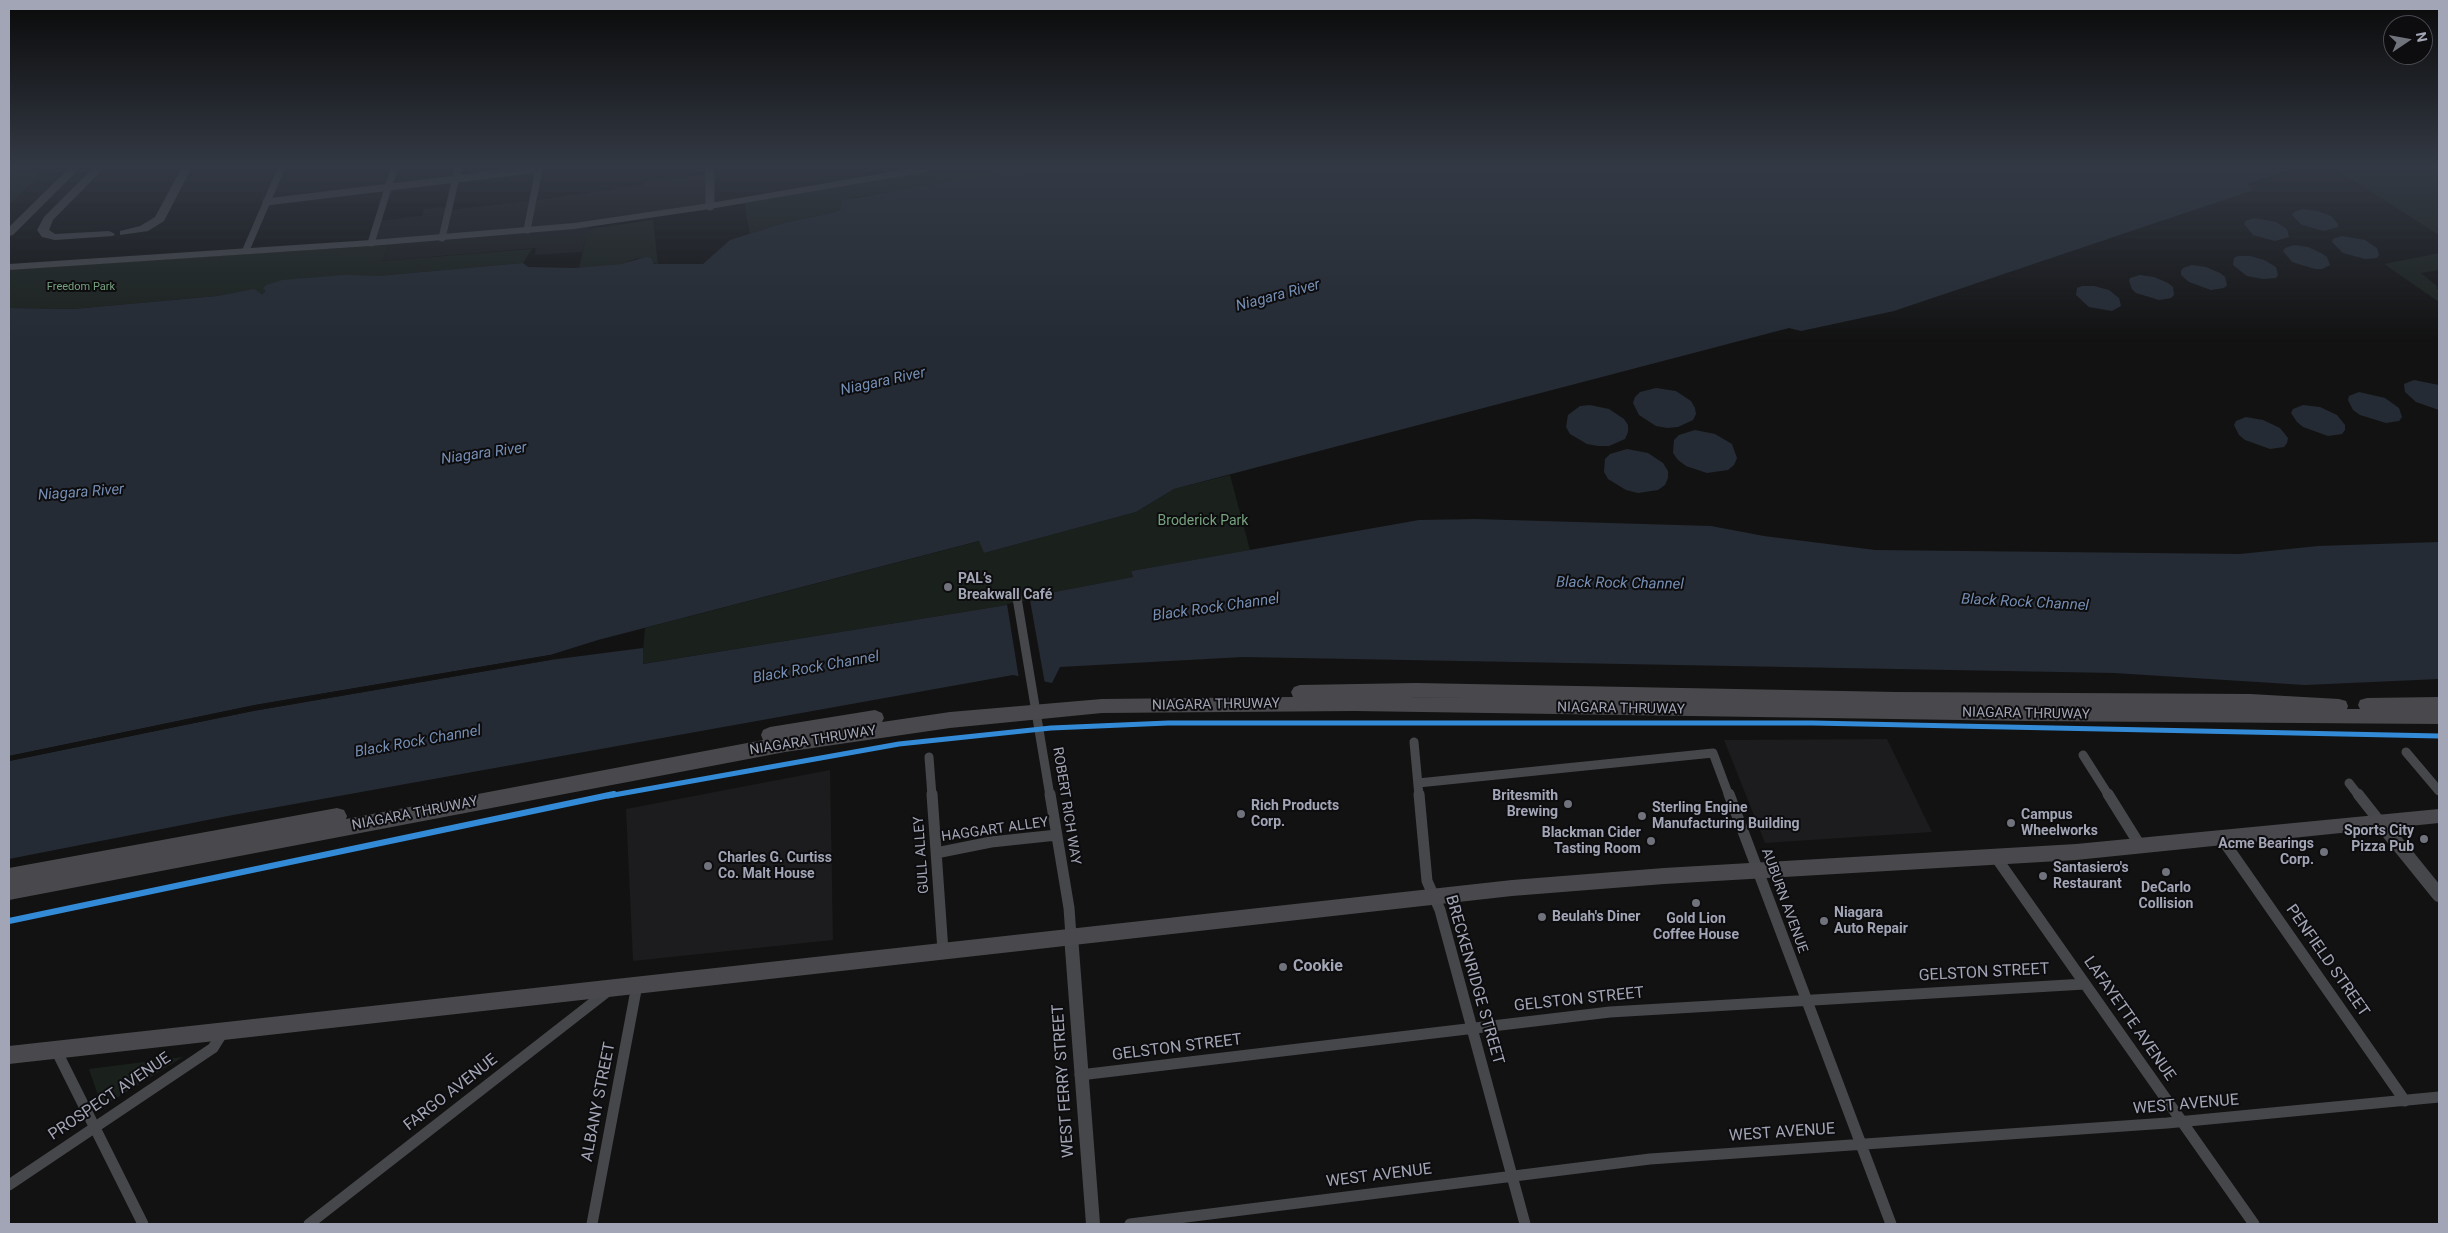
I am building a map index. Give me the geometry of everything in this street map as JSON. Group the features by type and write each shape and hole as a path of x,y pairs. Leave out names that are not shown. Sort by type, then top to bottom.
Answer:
{"highway":[{"name":"NIAGARA THRUWAY","path":"9,891 785,744 941,721 1046,701 1148,694 1416,690 1886,699 2250,701 2338,706 2439,704"},
{"name":"NIAGARA THRUWAY","path":"1046,701 1112,706 1346,704 2037,715 2439,717"},
{"name":"NIAGARA THRUWAY","path":"9,877 815,727 1014,707"}],"main road":[{"path":"45,227 43,230 46,235 55,237 109,234"},
{"path":"124,233 148,227"},
{"path":"9,266 442,238 562,227"},
{"path":"9,1055 1553,884 2141,847 2439,816"}],"street":[{"path":"246,250 256,227"},
{"path":"371,243 376,227"},
{"path":"442,238 445,227"},
{"name":"ROBERT RICH WAY","path":"1016,592 1046,701 1057,835 1070,912 1071,936"},
{"name":"BRECKENRIDGE STREET","path":"1414,742 1427,881 1440,910 1525,1224"},
{"path":"2406,752 2439,791"},
{"name":"AUBURN AVENUE","path":"1418,783 1713,753 1891,1224"},
{"path":"2083,755 2141,847"},
{"name":"GULL ALLEY","path":"929,757 943,951"},
{"path":"2350,783 2439,895"},
{"name":"HAGGART ALLEY","path":"936,853 991,842 1057,835"},
{"name":"PENFIELD STREET","path":"2222,839 2405,1101"},
{"name":"LAFAYETTE AVENUE","path":"1995,856 2254,1224"},
{"name":"WEST FERRY STREET","path":"1071,936 1092,1224"},
{"name":"GELSTON STREET","path":"1080,1076 1610,1012 2085,984"},
{"name":"ALBANY STREET","path":"592,1224 637,985"},
{"name":"FARGO AVENUE","path":"308,1224 612,988"},
{"name":"PROSPECT AVENUE","path":"9,1185 213,1048 223,1031"},
{"path":"56,1050 93,1128 143,1224"},
{"name":"WEST AVENUE","path":"1130,1224 1650,1159 2182,1122 2439,1097"}],"shaded area":[{"path":"376,227 589,227 582,252 535,255 536,248 381,261 391,242 371,243"},
{"path":"1887,739 1932,832 1765,843 1724,740"},
{"path":"830,770 833,940 633,961 626,809"}],"green space":[{"path":"606,227 654,227 658,264 638,258 621,264 579,268 588,229"},
{"path":"749,227 773,227 750,234"},
{"path":"2426,227 2439,227 2439,235"},
{"name":"Freedom Park","path":"389,245 382,261 532,249 523,263 377,276 305,278 261,294 254,290 217,296 73,309 9,308 9,269"},
{"path":"2439,253 2439,270 2421,273 2438,287 2436,288 2439,290 2439,302 2384,264"},
{"name":"Broderick Park","path":"1230,475 1250,550 1131,571 1133,577 1049,593 1050,598 642,664 645,628 980,541 984,553 1136,512 1174,489"},
{"path":"183,1057 102,1107 89,1069"}],"water":[{"name":"Niagara River","path":"773,227 2145,227 1894,311 1801,331 1789,328 1174,489 1136,512 984,553 979,541 598,640 550,655 255,705 9,756 9,308 73,309 217,296 254,289 262,294 266,291 263,288 266,285 282,280 344,275 377,276 523,263 528,267 574,268 621,264 646,257 651,258 654,264 703,264 730,240"},
{"path":"2246,227 2283,227 2287,229 2289,237 2275,241 2253,235"},
{"path":"2308,227 2338,227 2324,231"},
{"path":"2342,236 2365,240 2377,248 2379,255 2377,258 2365,259 2343,253 2332,242 2333,239"},
{"path":"2294,245 2308,247 2321,253 2327,257 2330,265 2322,269 2315,269 2292,262 2283,251 2285,248"},
{"path":"2250,256 2264,260 2276,267 2278,275 2276,278 2263,279 2247,276 2233,265 2234,258"},
{"path":"2192,265 2206,267 2220,273 2225,277 2227,285 2224,288 2211,290 2189,282 2181,275 2181,271 2183,268"},
{"path":"2140,275 2154,277 2168,283 2173,287 2174,295 2171,298 2159,300 2136,293 2129,281 2130,278"},
{"path":"2094,286 2109,290 2119,298 2121,306 2112,311 2089,307 2076,295 2077,288"},
{"path":"2414,380 2439,385 2439,410 2416,402 2405,392 2404,384"},
{"path":"1656,388 1676,391 1691,401 1696,414 1693,420 1678,427 1667,428 1656,426 1639,415 1633,403 1635,397 1640,392"},
{"path":"2359,392 2385,398 2399,408 2402,417 2399,421 2386,423 2360,415 2353,410 2348,400 2349,396"},
{"path":"1590,405 1609,409 1624,419 1628,425 1625,439 1609,446 1598,446 1587,444 1570,434 1566,427 1568,415 1580,406"},
{"path":"2303,405 2320,407 2337,415 2345,425 2345,430 2342,434 2328,436 2303,427 2291,413 2293,409"},
{"path":"2246,417 2263,420 2280,428 2288,438 2287,443 2284,447 2270,449 2245,440 2239,435 2234,425 2236,421"},
{"path":"1695,430 1715,434 1732,444 1737,458 1734,465 1728,470 1707,473 1686,466 1678,460 1673,453 1674,440 1679,435"},
{"path":"1627,449 1648,453 1663,463 1668,471 1665,485 1658,490 1638,493 1626,490 1608,479 1604,472 1605,459 1610,454"},
{"name":"Black Rock Channel","path":"1475,519 1711,526 1764,536 1875,550 2240,554 2318,546 2439,542 2439,679 2305,685 2114,673 1243,657 1060,667 1052,683 1013,675 233,815 9,859 9,761 253,711 550,660 643,648 643,664 1050,598 1049,593 1133,577 1131,571 1419,520"}],"pier":[{"path":"1030,600 1045,684 1019,679 1007,604"},
{"path":"550,655 550,657 255,708 124,735 253,709 550,658 550,660 253,711 9,761 9,756 255,705"}],"transit line":[{"path":"9,921 621,793 899,744 1051,728 1168,723 1813,723 2439,736"}],"place":[{"name":"PAL’s Breakwall Café","path":"948,587"},
{"name":"Britesmith Brewing","path":"1568,804"},
{"name":"Rich Products Corp.","path":"1241,814"},
{"name":"Sterling Engine Manufacturing Building","path":"1642,816"},
{"name":"Campus Wheelworks","path":"2011,823"},
{"name":"Sports City Pizza Pub","path":"2424,839"},
{"name":"Blackman Cider Tasting Room","path":"1651,841"},
{"name":"Acme Bearings Corp.","path":"2324,852"},
{"name":"Charles G. Curtiss Co. Malt House","path":"708,866"},
{"name":"DeCarlo Collision","path":"2166,872"},
{"name":"Santasiero's Restaurant","path":"2043,876"},
{"name":"Gold Lion Coffee House","path":"1696,903"},
{"name":"Beulah's Diner","path":"1542,917"},
{"name":"Niagara Auto Repair","path":"1824,921"},
{"name":"Cookie","path":"1283,967"}]}
